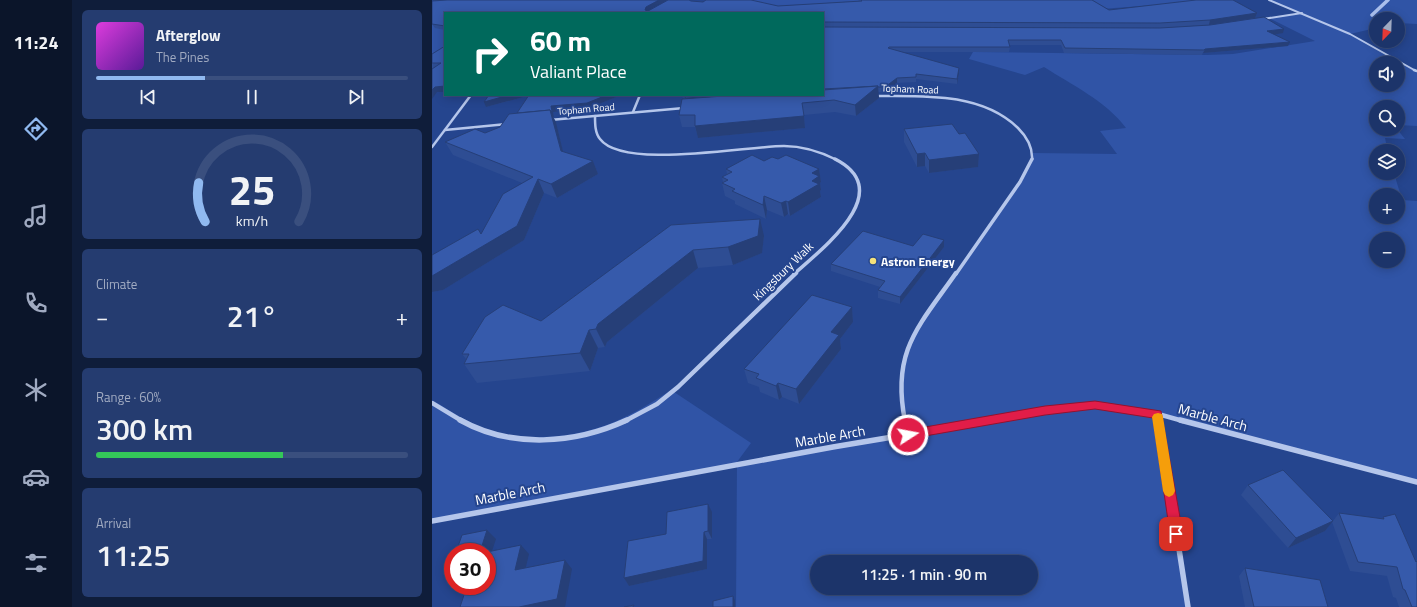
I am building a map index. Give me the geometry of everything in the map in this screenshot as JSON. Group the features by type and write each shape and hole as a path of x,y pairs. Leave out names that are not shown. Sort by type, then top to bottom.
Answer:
{"street":[{"path":"1269,0 1302,13 1374,46 1417,70"},
{"path":"1257,20 1302,13"},
{"path":"432,147 470,96"},
{"path":"633,112 640,96"},
{"name":"Topham Road","path":"873,96 939,98 969,103 990,109 1010,119 1017,126 1028,140 1032,154 1032,162 1020,182 930,311 914,335 905,354 901,374 901,393 908,435"},
{"name":"Topham Road","path":"548,120 687,108"},
{"name":"Kingsbury Walk","path":"432,403 496,436 517,439 574,437 596,432 624,421 673,392 831,238 858,206 860,198 859,182 848,167 828,156 803,148 785,146 652,156 630,154 603,143 597,135 595,116"},
{"path":"445,130 508,124"},
{"name":"Marble Arch","path":"432,521 802,452 908,435 1045,410 1095,405 1158,414 1417,482"},
{"path":"1158,414 1188,607"}],"shaded area":[{"path":"711,0 1223,0 1101,9 771,7"},
{"path":"1268,0 1417,0 1417,24 1405,23 1405,12 1369,12 1369,30 1350,34 1369,44 1369,48 1375,48 1390,56 1369,56 1369,92 1405,92 1405,64 1417,71 1417,126 1405,125 1405,100 1369,100 1369,136 1403,136 1405,139 1385,138 1386,144 1369,144 1369,180 1396,180 1398,188 1369,188 1369,224 1405,224 1405,200 1417,201 1417,481 1158,414 1190,607 736,607 737,463 432,520 432,400 464,419 488,430 513,436 539,437 577,433 609,424 640,409 671,390 751,443 737,462 906,435 901,372 913,334 1020,181 1031,162 1032,153 1117,154 1100,131 1126,128 1118,118 1099,102 1044,67 1025,75 969,59 973,52 1207,55 1233,54 1315,41 1269,18 1301,14"},
{"path":"444,21 444,54 432,60 432,24"}],"building":[{"path":"659,0 646,7 645,10 648,11 668,0 703,2 706,0 751,0 778,6 862,1 861,0 1092,0 1109,10 1196,0 1233,0 1257,13 1210,20 1160,23 824,22 824,12 444,12 444,26 432,24 432,1"},
{"path":"1264,17 1284,29 1267,31 1290,42 1204,50 1065,48 1061,40 1008,40 1010,47 889,47 888,48 959,68 957,79 916,74 916,77 897,78 885,87 878,86 824,89 824,27 1160,28 1210,25"},
{"path":"444,47 444,86 435,87 432,90 432,69 441,63 432,63 432,54"},
{"path":"878,86 855,105 834,100 802,103 804,116 695,126 695,115 679,115 682,99 724,96 824,96 824,90"},
{"path":"488,96 505,96 484,102"},
{"path":"528,96 604,96 587,103 551,106 552,111 517,113"},
{"path":"686,96 720,96 685,98"},
{"path":"550,110 561,151 593,161 551,184 538,179 517,226 432,276 432,255 478,229 481,234 503,194 533,177 445,142 475,129 485,133 500,127 509,114"},
{"path":"952,124 959,134 965,133 979,154 929,160 925,153 917,154 904,129"},
{"path":"752,155 764,161 772,157 778,159 786,155 819,169 812,173 819,176 812,181 819,184 788,202 786,201 781,203 764,196 763,205 732,191 735,189 722,183 728,180 722,177 732,172 726,169"},
{"path":"760,219 758,236 728,247 693,250 598,324 596,329 589,330 580,353 464,364 469,354 462,354 485,317 503,305 541,321 671,225"},
{"path":"863,231 913,246 923,234 944,240 900,297 878,290 885,281 831,264"},
{"path":"812,295 852,307 831,332 839,335 796,389 778,383 776,386 756,378 759,374 744,369"},
{"path":"1283,470 1333,521 1296,538 1248,485"},
{"path":"708,504 708,531 704,532 703,561 624,578 628,541 666,534 667,512"},
{"path":"1339,513 1384,519 1383,517 1395,514 1416,562 1417,561 1417,607 1412,607 1405,590 1403,589 1397,567 1358,562"},
{"path":"487,530 483,543 459,543 462,535"},
{"path":"521,545 515,570 565,560 557,599 519,607 460,607 464,595 496,595 496,550"},
{"path":"1245,568 1320,580 1328,607 1254,607"},
{"path":"733,596 733,607 713,607 713,601"}],"waterway":[{"path":"1375,12 1388,0"}],"slow traffic":[{"path":"1158,417 1169,491"}],"place":[{"name":"Astron Energy","path":"873,261"}],"route":[{"path":"908,435 1045,410 1095,405 1111,406 1158,414 1163,457 1176,534"}]}
